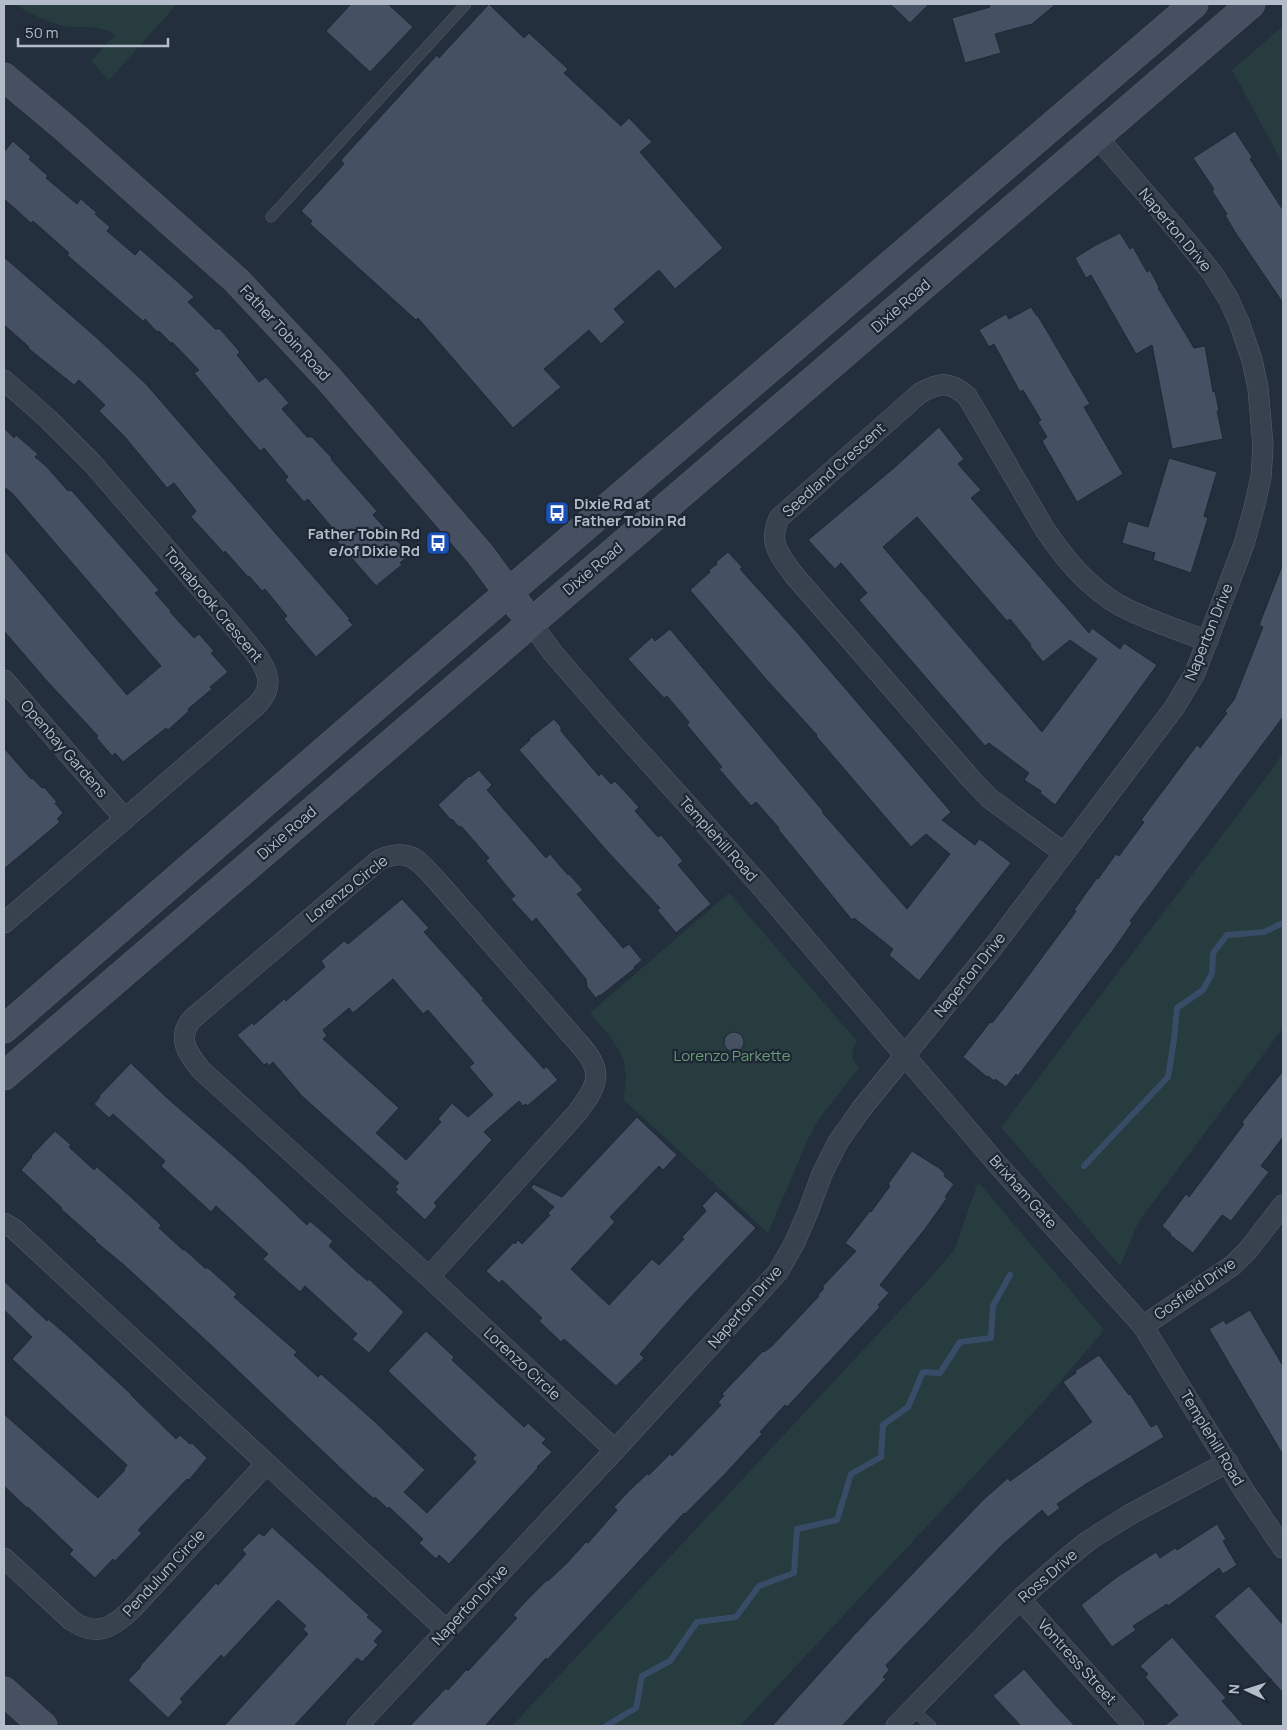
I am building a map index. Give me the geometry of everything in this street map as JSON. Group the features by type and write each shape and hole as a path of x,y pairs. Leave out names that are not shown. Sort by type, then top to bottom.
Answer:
{"main road":[{"path":"4,1029 1194,4"},
{"name":"Dixie Road","path":"4,1076 1252,4"},
{"name":"Father Tobin Road","path":"4,77 65,128 236,280 329,379 480,554 531,623"},
{"path":"4,1691 43,1726"}],"street":[{"name":"Naperton Drive","path":"357,1726 615,1450 778,1272 794,1244 822,1174 838,1142 862,1108 994,946 1174,708 1195,673 1244,544 1261,477 1262,418 1252,360 1239,322 1228,298 1213,274 1097,137"},
{"name":"Tomabrook Crescent","path":"4,380 48,419 93,464 240,634 263,664 268,679 267,692 257,705 4,923"},
{"name":"Seedland Crescent","path":"1064,853 989,798 794,575 780,556 774,542 774,534 779,518 920,393 937,384 949,385 958,388 967,396 1044,528 1056,547 1070,563 1101,593 1118,604 1141,616 1208,641"},
{"name":"Templehill Road","path":"531,623 553,653 758,883 905,1057"},
{"name":"Openbay Gardens","path":"4,680 125,819"},
{"name":"Lorenzo Circle","path":"429,1277 577,1113 591,1094 596,1078 594,1064 582,1047 422,864 414,858 403,854 391,854 379,860 207,1006 186,1027 184,1037 186,1049 202,1070 615,1450"},
{"name":"Brixham Gate","path":"905,1057 998,1165 1144,1326"},
{"name":"Gosfield Drive","path":"1144,1326 1233,1265 1248,1250 1283,1204"},
{"path":"4,1223 14,1229 126,1332 446,1630"},
{"name":"Templehill Road","path":"1144,1326 1245,1492 1283,1548"},
{"name":"Ross Drive","path":"896,1726 1020,1599 1067,1558 1102,1532 1228,1462"},
{"name":"Pendulum Circle","path":"4,1558 70,1620 80,1627 102,1630 112,1625 131,1610 266,1464"},
{"name":"Vontress Street","path":"1020,1599 1134,1726"}],"lane":[{"path":"271,217 466,4"},
{"path":"912,1709 931,1726"}],"green space":[{"path":"15,4 177,4 109,80 91,61 115,35 104,29 71,27 53,23"},
{"path":"1283,26 1283,164 1232,70"},
{"path":"1283,751 1283,1028 1139,1221 1120,1266 1001,1127 1276,764"},
{"name":"Lorenzo Parkette","path":"729,893 857,1041 852,1058 859,1068 821,1116 809,1137 768,1233 623,1099 626,1072 624,1061 614,1042 590,1013"},
{"path":"978,1182 1104,1330 1044,1401 740,1726 512,1726 923,1286 955,1249"}],"building":[{"path":"351,4 388,4 413,27 370,72 326,31"},
{"path":"489,4 524,38 529,33 568,69 564,73 621,126 629,118 652,142 640,152 723,248 675,289 659,270 614,309 625,322 601,344 589,330 544,369 561,387 513,428 418,318 416,320 310,224 312,221 301,211 344,164 341,160 437,55 439,58"},
{"path":"890,4 929,4 910,23"},
{"path":"989,4 1056,4 1032,24 995,34 1001,53 965,63 952,18 990,7"},
{"path":"1235,131 1252,157 1250,159 1283,210 1283,303 1235,232 1225,215 1227,214 1212,191 1214,189 1193,158"},
{"path":"13,141 48,176 46,178 77,204 81,199 97,213 95,214 110,227 107,231 135,255 140,249 194,297 188,302 215,329 220,329 240,352 237,355 259,382 266,377 289,403 282,409 307,437 312,437 332,458 377,511 373,515 399,543 408,544 406,552 409,555 400,563 402,565 376,586 330,533 334,530 308,499 304,502 285,480 288,477 264,448 260,451 194,373 199,370 172,342 159,331 157,332 145,319 143,321 67,255 69,253 33,221 31,223 4,199 4,152"},
{"path":"1120,233 1130,249 1133,247 1147,272 1150,270 1158,288 1194,348 1205,346 1223,439 1172,449 1152,345 1136,354 1091,275 1086,278 1075,258"},
{"path":"4,257 97,338 146,384 350,619 348,620 353,625 316,657 284,619 287,616 265,589 262,591 191,517 196,511 174,483 167,488 125,437 99,411 105,405 79,380 74,385 29,349 4,325"},
{"path":"1031,307 1090,404 1084,407 1123,474 1077,502 1042,441 1047,437 1038,422 1041,420 1023,390 1020,392 994,344 989,347 979,330 1006,314 1009,319"},
{"path":"939,427 964,459 958,464 981,490 971,498 1089,633 1092,628 1120,649 1124,643 1157,665 1055,805 1040,793 1041,791 1024,780 1029,773 989,743 985,746 859,600 867,593 841,563 835,569 808,540 895,467","holes":["917,517 1007,621 1010,619 1043,662 1070,640 1097,659 1042,732 883,547"]},
{"path":"4,428 14,438 16,435 38,454 35,457 46,466 68,491 71,490 159,590 155,593 170,612 194,638 199,634 214,651 211,653 228,672 210,687 212,689 188,709 189,711 168,730 166,728 123,762 115,753 112,756 96,737 98,736 4,631 4,550 127,695 161,666 12,493 4,487"},
{"path":"1169,458 1217,472 1204,516 1208,518 1191,573 1153,560 1155,553 1122,543 1128,521 1148,527"},
{"path":"728,552 742,567 740,569 796,631 951,812 942,820 975,845 979,839 983,841 1011,863 919,981 889,955 893,949 854,918 852,920 779,828 756,802 751,806 719,769 722,767 687,725 689,722 667,696 664,698 628,659 652,637 655,641 670,629 822,812 907,909 950,854 926,834 911,847 817,735 765,678 690,590"},
{"path":"1282,566 1283,717 1130,921 1132,923 1114,949 1018,1076 1016,1074 1006,1087 995,1079 994,1081 963,1057 1023,983 1072,917 1076,911 1074,910 1097,878 1116,854 1119,856 1144,822 1141,820 1197,745 1200,748 1227,713 1225,711 1234,700 1263,627 1259,625"},
{"path":"554,719 561,727 561,731 599,776 601,773 611,784 615,781 639,807 635,811 658,837 661,835 683,861 678,865 711,904 676,933 657,910 660,908 608,852 519,750 529,739"},
{"path":"4,748 31,779 42,788 44,787 57,802 55,803 63,813 57,819 60,822 4,869"},
{"path":"479,770 492,785 487,790 546,858 550,854 583,890 577,894 623,948 629,944 642,960 635,968 600,996 596,998 587,987 586,979 536,918 532,922 511,899 515,896 486,861 489,858 461,826 459,827 451,820 438,805 469,776"},
{"path":"402,899 429,928 424,932 484,999 482,1000 544,1069 546,1066 558,1080 527,1106 526,1104 523,1106 519,1101 484,1132 492,1140 434,1203 437,1206 425,1220 395,1192 398,1189 395,1187 399,1183 302,1096 273,1062 269,1066 267,1063 264,1065 237,1035 252,1023 254,1025 284,999 286,1001 325,967 321,961 344,941 348,944","holes":["393,979 423,1014 428,1010 474,1063 469,1067 493,1095 468,1117 452,1103 438,1119 441,1122 406,1160 376,1133 399,1108 323,1039 327,1036 323,1030 349,1008 353,1013"]},
{"path":"734,1032 741,1035 744,1042 741,1049 734,1052 727,1049 724,1042 727,1035"},
{"path":"131,1063 166,1097 243,1164 307,1225 310,1221 333,1241 329,1246 368,1281 369,1279 404,1312 369,1353 352,1339 357,1334 305,1286 300,1292 263,1259 268,1254 216,1206 211,1212 161,1166 165,1161 113,1114 109,1118 94,1104 99,1096"},
{"path":"1283,1071 1283,1137 1261,1166 1269,1172 1231,1221 1222,1215 1193,1253 1170,1235 1162,1226 1186,1194 1189,1197 1244,1124 1242,1122"},
{"path":"637,1117 677,1155 663,1170 659,1166 610,1217 615,1222 571,1269 609,1305 652,1259 659,1265 684,1239 682,1237 706,1211 702,1206 716,1191 756,1228 640,1354 644,1358 616,1386 564,1339 561,1342 539,1321 542,1318 502,1280 499,1283 486,1271 514,1242 515,1244 518,1240 522,1244 550,1215 548,1213 554,1207 531,1188 533,1184 562,1197"},
{"path":"55,1131 94,1170 97,1167 132,1198 161,1225 159,1228 183,1250 206,1269 207,1267 237,1294 234,1297 297,1352 294,1355 318,1377 321,1374 425,1470 404,1492 427,1513 476,1462 472,1459 476,1455 388,1371 426,1331 454,1357 452,1360 524,1427 528,1423 546,1439 542,1443 552,1452 449,1564 439,1555 436,1559 419,1543 423,1539 389,1507 388,1509 375,1497 374,1499 353,1480 212,1346 124,1265 95,1241 21,1170 31,1156"},
{"path":"912,1151 939,1168 945,1174 944,1176 954,1184 945,1197 947,1198 925,1229 880,1285 889,1293 878,1305 880,1307 787,1407 785,1405 760,1432 762,1434 724,1475 684,1513 547,1660 546,1658 485,1726 410,1726 446,1688 448,1690 467,1669 468,1671 517,1618 513,1615 527,1600 567,1563 586,1542 588,1543 617,1510 614,1507 628,1492 670,1454 672,1456 721,1405 718,1402 724,1396 722,1394 763,1351 771,1347 819,1296 824,1288 822,1287 856,1251 845,1243 890,1186 888,1184"},
{"path":"4,1281 47,1321 48,1319 69,1337 131,1394 176,1439 180,1435 190,1444 192,1443 207,1458 189,1480 187,1479 138,1530 142,1533 115,1561 113,1559 95,1578 69,1554 73,1550 4,1486 4,1414 98,1498 125,1470 127,1465 12,1359 32,1337 4,1310"},
{"path":"1250,1310 1283,1366 1283,1455 1209,1329 1224,1320 1226,1324"},
{"path":"1099,1355 1130,1394 1151,1427 1157,1424 1164,1437 1086,1484 1057,1504 1060,1508 1048,1517 1042,1510 1002,1545 886,1665 889,1670 883,1677 886,1679 842,1726 772,1726 854,1635 984,1499 1008,1478 1010,1481 1092,1422 1063,1382 1076,1373 1075,1371"},
{"path":"1217,1524 1226,1539 1223,1541 1237,1565 1223,1574 1219,1568 1168,1606 1167,1604 1133,1626 1136,1630 1112,1647 1081,1605 1117,1577 1156,1552 1160,1558 1175,1548 1177,1550"},
{"path":"272,1527 369,1615 367,1617 383,1631 374,1641 378,1645 362,1662 357,1658 294,1726 224,1726 308,1634 303,1629 306,1626 278,1600 224,1658 221,1655 180,1699 183,1702 168,1718 128,1680 216,1583 218,1585 246,1554 242,1550 259,1533 264,1536"},
{"path":"1249,1586 1283,1625 1283,1693 1214,1616"},
{"path":"1172,1637 1226,1698 1222,1701 1244,1726 1164,1726 1178,1715 1145,1677 1148,1674 1140,1666"},
{"path":"1024,1669 1075,1726 1021,1726 993,1696"}],"waterway":[{"path":"1084,1166 1168,1077 1177,1008 1203,990 1212,973 1213,953 1227,935 1264,932 1283,923"},
{"path":"606,1726 636,1708 642,1676 670,1661 697,1622 736,1617 759,1586 794,1573 797,1529 837,1520 851,1474 881,1457 883,1425 908,1407 923,1372 940,1373 960,1342 991,1338 993,1306 1010,1275"}],"place":[{"name":"Dixie Rd at Father Tobin Rd","path":"557,513"},
{"name":"Father Tobin Rd e/of Dixie Rd","path":"438,543"}]}
